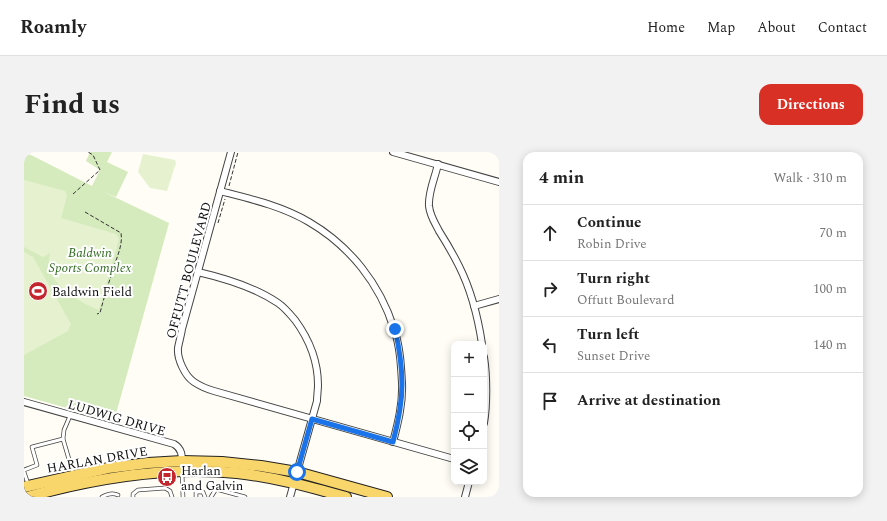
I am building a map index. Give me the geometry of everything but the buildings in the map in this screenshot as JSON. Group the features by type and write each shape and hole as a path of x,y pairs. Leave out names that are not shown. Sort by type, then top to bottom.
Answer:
{"main road":[{"name":"HARLAN DRIVE","path":"26,486 123,465 182,461 262,466 297,472 387,497"},
{"name":"HARLAN DRIVE","path":"27,497 50,490 97,480 182,471 236,473 294,483 343,496"}],"street":[{"name":"OFFUTT BOULEVARD","path":"231,152 224,192 198,272 182,329 178,350 180,362 189,377 192,381 214,391 451,458"},
{"path":"393,152 499,182"},
{"path":"438,164 430,194 429,207 434,222 460,267 468,287 479,323 482,341"},
{"path":"224,192 281,208 309,221 340,244 356,260 370,279 381,296 388,311 395,329 400,351 402,384 400,408 393,442"},
{"path":"198,272 248,287 279,303 303,331 313,353 317,370 317,401 290,497"},
{"path":"474,306 499,299"},
{"path":"485,377 485,413"},
{"name":"LUDWIG DRIVE","path":"24,402 174,444 179,447 181,451 182,471"},
{"path":"465,497 468,485"}],"lane":[{"path":"70,416 64,430 63,439 73,475"},
{"path":"26,486 24,471 37,465 32,447 63,439"},
{"path":"182,471 183,497"},
{"path":"133,497 133,494 138,490 165,488 170,491 172,497"},
{"path":"211,497 216,489 245,497"},
{"path":"196,497 196,492 203,492 205,497"},
{"path":"102,497 114,493 118,495"}],"path":[{"path":"73,194 100,170 93,155 88,152"},
{"path":"217,227 224,192 238,152"},
{"path":"84,212 121,233 122,237 121,247 100,313 97,314"}],"green space":[{"name":"Baldwin Sports Complex","path":"90,152 112,152 107,162 128,172 116,197 104,192 169,223 114,421 24,396 24,153 31,155 92,186 100,170 86,161"},
{"path":"143,154 175,160 176,163 167,191 150,188 138,172"},
{"path":"24,180 65,191 67,196 61,218 116,234 119,239 99,310 84,303 61,287 51,273 49,265 50,253 43,257 24,247"},
{"name":"Baldwin Field","path":"24,252 33,257 71,324 68,331 24,355"}],"place":[{"name":"Baldwin Field","path":"38,291"},
{"name":"Harlan and Galvin","path":"167,477"}],"route":[{"path":"297,472 312,419 393,442 400,408 402,384 400,351 395,329"}]}
